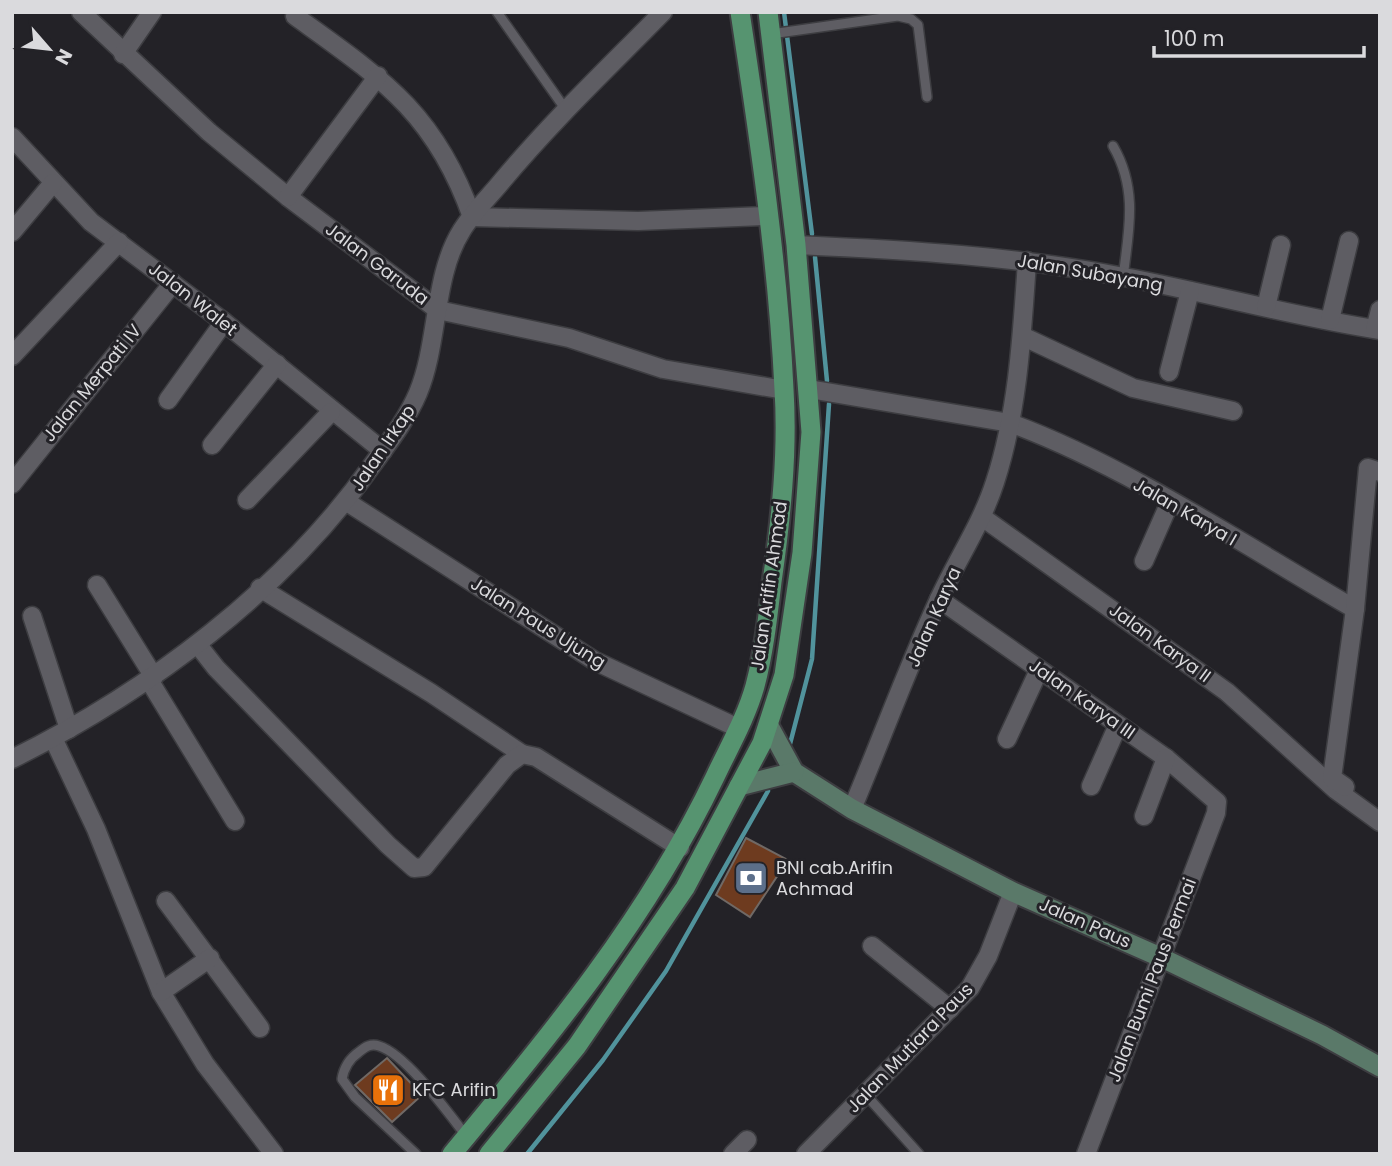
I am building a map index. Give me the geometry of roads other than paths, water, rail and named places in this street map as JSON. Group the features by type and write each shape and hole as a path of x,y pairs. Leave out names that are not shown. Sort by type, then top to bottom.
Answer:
{"main road":[{"name":"Jalan Arifin Ahmad","path":"452,1154 609,956 680,848 738,728 754,687 766,628 782,497 784,390 767,216 740,12"},
{"name":"Jalan Arifin Ahmad","path":"489,1154 577,1046 647,948 685,888 769,726 784,675 803,553 810,463 810,390 776,33 768,12"},
{"name":"Jalan Paus","path":"769,726 794,772 852,808 1013,892 1160,957 1322,1035 1380,1067"},
{"path":"739,786 794,772"},
{"path":"509,1085 530,1104"}],"street":[{"name":"Jalan Garuda","path":"81,12 166,95 288,197 438,310 569,338 663,369 784,390"},
{"path":"123,54 152,12"},
{"name":"Jalan Irkap","path":"14,756 61,733 152,679 198,645 346,502 383,451 418,394 426,372 438,310 457,239 535,142 663,12"},
{"path":"295,16 378,76 410,106 436,140 452,169 472,217 638,221 767,216"},
{"path":"288,197 378,76"},
{"name":"Jalan Walet","path":"12,137 92,222 223,321 331,412 383,451"},
{"path":"12,232 53,183"},
{"path":"1330,320 1349,241"},
{"path":"12,356 120,242"},
{"name":"Jalan Subayang","path":"796,245 899,249 1027,261 1123,276 1377,329"},
{"path":"1266,307 1281,245"},
{"name":"Jalan Karya","path":"852,808 939,599 982,517 1010,423 1022,336 1027,261"},
{"name":"Jalan Merpati IV","path":"12,484 173,283"},
{"path":"1169,372 1190,291"},
{"path":"1377,329 1380,310"},
{"path":"168,400 223,321"},
{"path":"1022,336 1133,388 1233,411"},
{"path":"212,445 277,364"},
{"path":"810,390 1010,423"},
{"path":"247,500 331,412"},
{"name":"Jalan Karya I","path":"1010,423 1078,452 1355,609"},
{"path":"1380,472 1368,468 1355,609 1332,778 1380,810"},
{"name":"Jalan Paus Ujung","path":"346,502 595,661 738,728"},
{"path":"1144,561 1170,502"},
{"name":"Jalan Karya II","path":"982,517 1227,692 1327,782 1380,822"},
{"path":"97,585 235,821"},
{"path":"260,588 431,693 522,754 536,757 680,848"},
{"name":"Jalan Karya III","path":"939,599 1166,758 1210,794 1217,806"},
{"path":"32,616 61,733 161,992 205,1065 274,1154"},
{"path":"198,645 216,668 388,845 414,868 424,867 507,765 522,754"},
{"path":"1007,739 1039,670"},
{"path":"1091,786 1118,725"},
{"path":"1144,816 1166,758"},
{"name":"Jalan Bumi Paus Permai","path":"1086,1154 1217,806"},
{"name":"Jalan Mutiara Paus","path":"806,1154 950,1009 978,976 1013,892"},
{"path":"166,901 260,1028"},
{"path":"872,946 950,1009"},
{"path":"161,992 210,958"},
{"path":"733,1154 747,1140"}],"lane":[{"path":"497,12 566,110"},
{"path":"776,33 898,16 911,19 918,25 926,97"},
{"path":"1113,146 1123,163 1131,196 1123,276"},
{"path":"416,1154 355,1097 342,1079 344,1068 366,1046 376,1045 388,1050 433,1093 467,1137"},
{"path":"866,1095 919,1154"}],"waterway":[{"path":"784,12 812,234"},
{"path":"815,257 827,381"},
{"path":"790,744 812,659 829,404"},
{"path":"527,1154 603,1060 666,971 768,791"}],"place":[{"name":"BNI cab.Arifin Achmad","path":"751,878"},
{"name":"KFC Arifin","path":"388,1090"}]}
